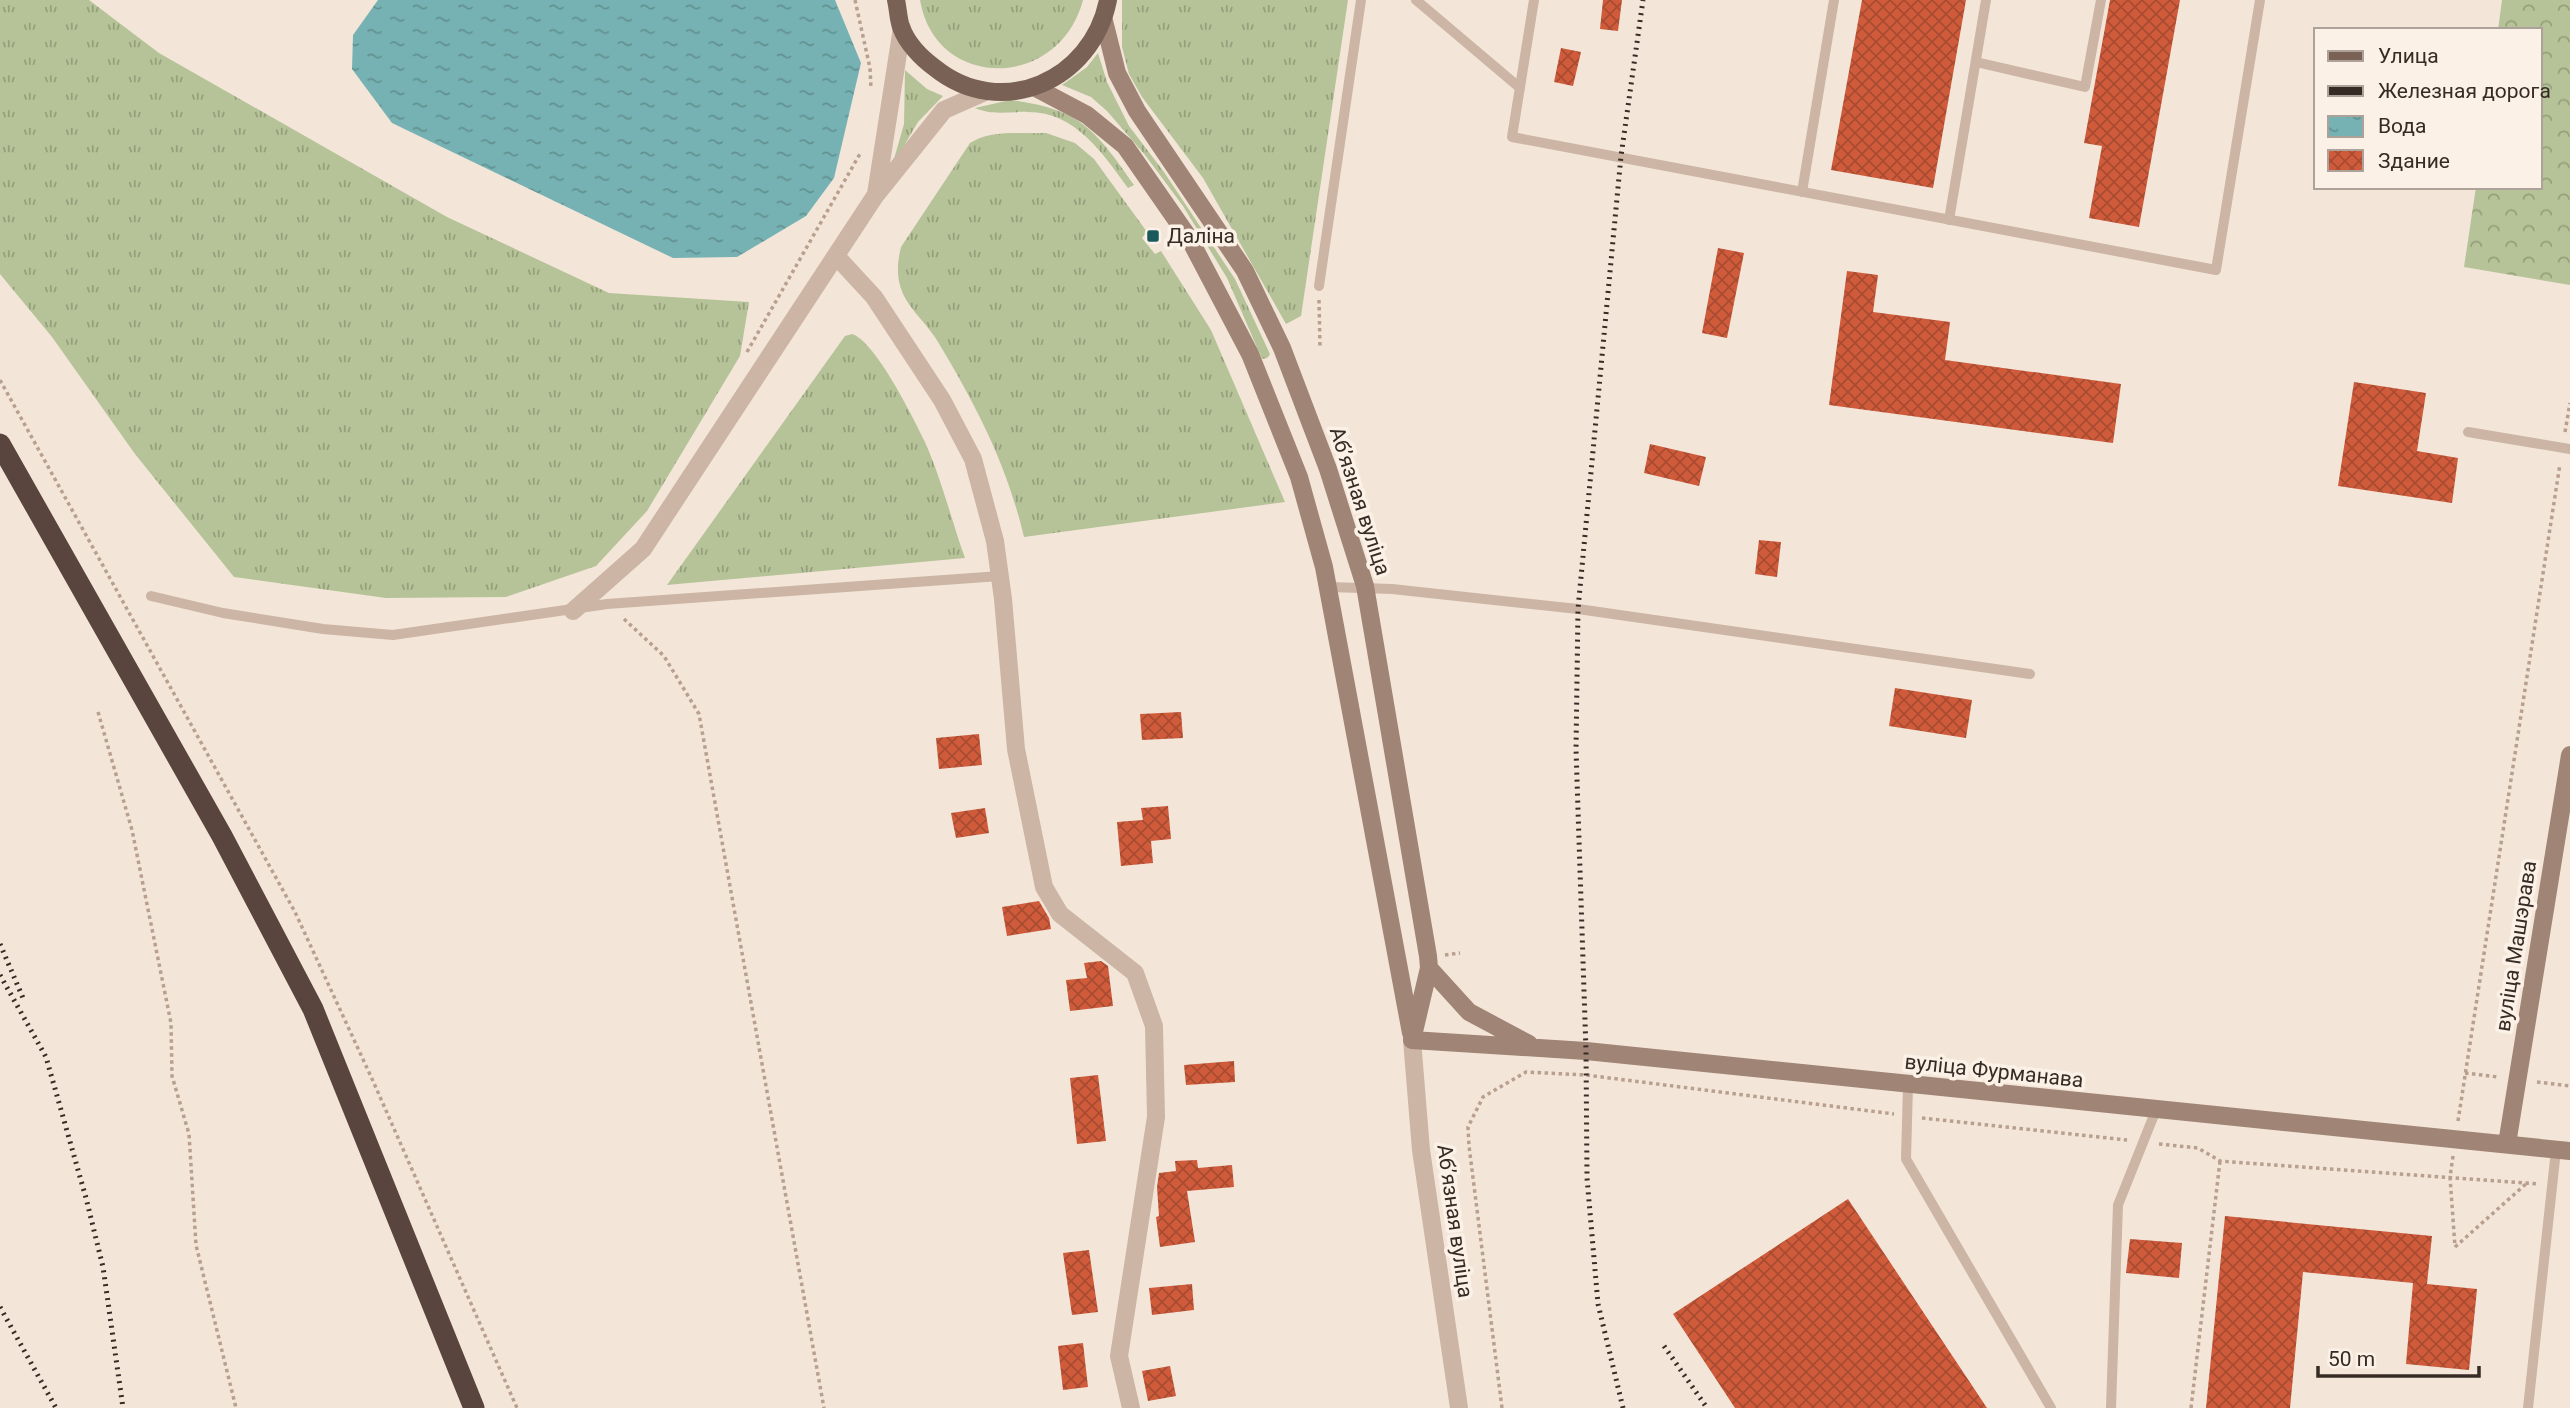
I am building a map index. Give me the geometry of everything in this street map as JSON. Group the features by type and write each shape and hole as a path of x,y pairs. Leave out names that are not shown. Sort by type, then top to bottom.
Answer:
{"highway":[{"path":"0,444 222,836 313,1009 474,1408"}],"main road":[{"name":"Абʼязная вуліца","path":"896,0 902,28 921,58 950,81 985,92 1036,88 1078,62 1104,21 1108,0"}],"street":[{"name":"Абʼязная вуліца","path":"1104,21 1117,73 1137,111 1245,271 1282,348 1328,469 1365,586 1429,968 1412,1040"},
{"path":"875,196 902,28"},
{"name":"Абʼязная вуліца","path":"1036,88 1087,115 1125,146 1189,238 1250,354 1298,477 1328,587 1412,1040 1421,1150 1459,1408"},
{"path":"573,611 643,549 875,196 944,110 985,92"},
{"path":"837,257 874,297 942,400 973,459 1000,576 1016,749 1044,887 1060,914 1135,973 1154,1026 1156,1117 1119,1356 1131,1408"},
{"name":"вуліца Машэрава","path":"2507,1144 2569,763"},
{"path":"1429,968 1469,1012 1539,1048"},
{"name":"вуліца Фурманава","path":"1412,1040 1539,1048 2563,1150"}],"lane":[{"path":"1319,286 1361,0"},
{"path":"1416,0 1520,88"},
{"path":"1534,0 1512,137 2216,270 2260,0"},
{"path":"1802,192 1834,0"},
{"path":"1949,220 1986,0"},
{"path":"1976,62 2085,87 2101,0"},
{"path":"2468,432 2567,449"},
{"path":"151,596 223,613 298,625 393,635 607,604 1000,576"},
{"path":"1328,587 1365,586 1578,609 2030,674"},
{"path":"1908,1085 1906,1158 2051,1408"},
{"path":"2111,1408 2118,1205 2156,1110"},
{"path":"2528,1408 2552,1185 2563,1150"}],"path":[{"path":"855,0 870,68 871,91"},
{"path":"743,358 861,152 864,140"},
{"path":"1319,286 1320,347"},
{"path":"0,380 295,912 373,1081 517,1408"},
{"path":"2527,1183 2455,1247 2450,1177 2455,1139 2567,449 2570,403"},
{"path":"607,604 664,656 699,714 824,1408"},
{"path":"98,712 132,830 170,1023 172,1076 188,1134 196,1245 236,1408"},
{"path":"1502,1408 1468,1127 1483,1097 1526,1072 1586,1075 1907,1116 2198,1148 2220,1161 2552,1185"},
{"path":"2191,1408 2220,1161"}],"green space":[{"path":"0,0 89,0 159,53 447,217 609,293 749,302 740,356 647,511 596,566 506,597 386,598 234,577 135,454 52,337 0,274"},
{"path":"920,0 1083,0 1070,30 1050,51 1025,64 998,68 972,64 948,51 930,30"},
{"path":"1122,0 1348,0 1301,316 1286,324 1203,178 1142,97 1129,74 1122,47"},
{"path":"2502,0 2570,0 2570,285 2464,267 2476,189 2542,189 2542,28 2498,28"},
{"path":"1098,53 1107,82 1129,126 1164,172 1235,279 1270,354 1267,358 1262,359 1227,278 1183,206 1145,155 1107,111 1091,97 1062,85 1087,67"},
{"path":"905,70 927,89 943,96 918,122 892,166 904,124"},
{"path":"1010,100 1053,109 1084,125 1108,149 1134,185 1128,188 1087,137 1060,119 1045,114 995,113 975,108"},
{"path":"1046,133 1075,143 1094,159 1147,232 1142,238 1155,254 1161,251 1211,330 1285,502 1024,537 1009,485 989,436 938,342 903,294 898,265 901,247 970,143 997,134"},
{"path":"852,334 871,350 882,365 919,429 936,469 965,558 667,585 845,336"}],"water":[{"path":"378,0 835,0 861,63 834,178 806,216 737,257 673,258 392,123 352,69 353,35"}],"building":[{"path":"1603,0 1622,0 1618,31 1600,29"},
{"path":"1862,0 1966,0 1933,188 1831,170"},
{"path":"2110,0 2180,0 2139,227 2089,218 2102,146 2084,143"},
{"path":"1561,48 1581,52 1573,86 1554,82"},
{"path":"1718,248 1744,253 1727,338 1702,333"},
{"path":"1847,271 1878,275 1873,312 1950,322 1945,360 2121,384 2113,443 1829,405"},
{"path":"2354,382 2426,393 2417,451 2458,458 2452,503 2338,486"},
{"path":"1650,444 1706,457 1699,486 1644,473"},
{"path":"1759,540 1781,542 1777,577 1755,574"},
{"path":"1895,688 1972,700 1966,738 1889,726"},
{"path":"1181,712 1183,738 1142,740 1140,714"},
{"path":"979,734 982,765 939,769 936,738"},
{"path":"1168,806 1171,839 1151,841 1153,863 1121,866 1117,822 1143,820 1141,808"},
{"path":"985,808 989,833 956,838 951,813"},
{"path":"1039,901 1049,918 1051,929 1007,936 1002,907"},
{"path":"1101,961 1108,966 1113,1006 1070,1011 1066,980 1087,978 1084,963"},
{"path":"1234,1061 1235,1082 1186,1085 1184,1065"},
{"path":"1098,1075 1106,1141 1077,1144 1070,1078"},
{"path":"1197,1160 1198,1168 1232,1165 1234,1187 1187,1191 1195,1242 1160,1247 1156,1217 1159,1216 1159,1173 1176,1171 1175,1161"},
{"path":"1848,1199 1987,1408 1735,1408 1673,1314"},
{"path":"2225,1216 2432,1236 2427,1284 2477,1289 2469,1370 2406,1364 2413,1283 2303,1272 2290,1408 2206,1408"},
{"path":"2130,1239 2182,1243 2179,1278 2126,1273"},
{"path":"1089,1250 1098,1312 1072,1315 1063,1253"},
{"path":"1192,1284 1194,1310 1152,1315 1149,1288"},
{"path":"1083,1343 1088,1387 1063,1390 1058,1346"},
{"path":"1170,1366 1176,1396 1148,1401 1142,1371"}],"railway":[{"path":"1623,1408 1598,1304 1587,1178 1586,1051 1576,749 1578,609 1621,156 1643,0"},
{"path":"0,944 23,998"},
{"path":"0,975 46,1057 103,1267 123,1408"},
{"path":"0,1307 56,1408"},
{"path":"1664,1346 1707,1408"}],"place":[{"name":"Даліна","path":"1153,236"}]}
